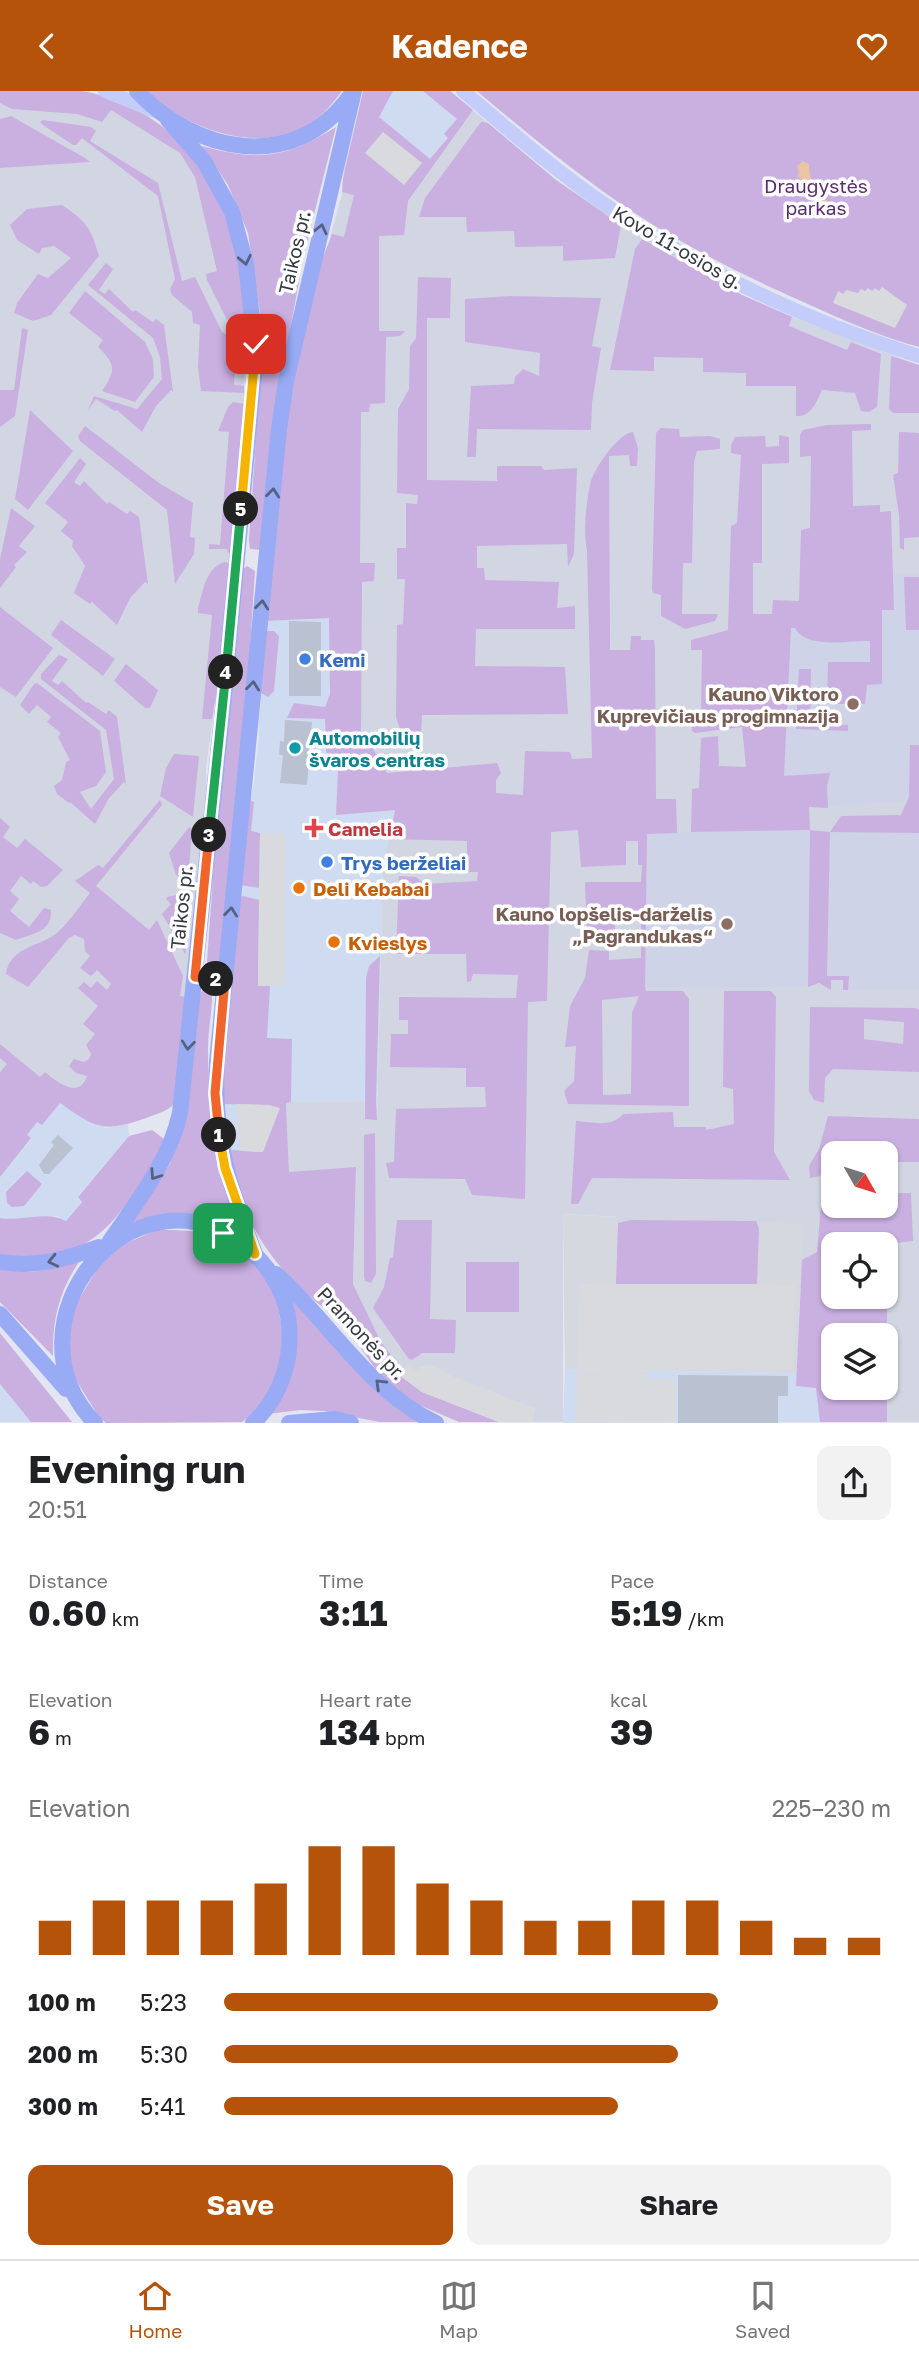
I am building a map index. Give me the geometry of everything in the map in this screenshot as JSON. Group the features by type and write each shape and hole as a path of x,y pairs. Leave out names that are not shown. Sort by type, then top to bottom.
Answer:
{"main road":[{"path":"105,91 162,115 189,131 227,143 266,147 307,135 336,114 354,91"},
{"name":"Taikos pr.","path":"75,1399 60,1359 60,1316 76,1276 108,1243 164,1162 174,1141 184,1084 256,355 246,264 225,195 204,161 137,91"},
{"name":"Taikos pr.","path":"253,1423 271,1402 282,1382 290,1336 287,1312 280,1290 260,1259 225,1168 215,1093 286,381 354,91"},
{"name":"Kovo 11-osios g.","path":"463,91 565,175 667,245 801,313 919,356"},
{"path":"236,558 266,561"},
{"path":"195,977 225,980"},
{"name":"Pramonės pr.","path":"108,1243 146,1226 185,1223 223,1233 260,1259 283,1280 385,1390 412,1411 436,1423"},
{"path":"0,1262 30,1265 51,1263 108,1243"},
{"path":"0,1314 75,1399 89,1421"},
{"path":"33,1351 89,1421"},
{"path":"289,1423 335,1419 351,1423"}],"shaded area":[{"path":"0,91 81,91 98,95 147,115 191,153 245,325 244,408 218,684 206,767 207,793 173,1106 128,1124 31,1138 0,1177"},
{"path":"364,91 393,91 381,109 457,119 423,91 450,91 556,180 676,259 742,295 797,319 919,365 919,1422 820,1422 800,1284 802,1224 757,1284 616,1284 618,1217 563,1214 563,1422 499,1422 399,1375 402,1369 381,1342 353,1284 356,1168 289,1172 286,1102 365,1101 365,1119 377,1120 383,862 395,811 374,813 275,523 316,277 328,246 342,194 344,167"},
{"path":"393,91 423,91 457,119 445,134 448,137 430,159 379,117"},
{"path":"383,132 422,163 404,185 365,153"},
{"path":"803,161 809,164 811,180 817,193 828,201 844,203 845,206 837,211 825,208 802,189 804,181 797,176 797,166"},
{"path":"882,287 907,305 895,328 833,303 838,291 843,294 846,290 858,293 861,289 865,291 868,288 879,291"},
{"name":"Kauno Viktoro Kuprevičiaus progimnazija","path":"893,575 919,575 919,800 841,805 783,805 790,628 882,632 882,610 894,609"},
{"path":"329,618 330,695 325,707 294,703 288,718 325,719 326,751 338,772 374,813 395,810 383,862 377,1120 365,1120 364,1101 286,1102 233,1170 221,1113 247,812 254,783 259,735 258,711 266,621"},
{"name":"Kauno lopšelis-darželis „Pagrandukas“","path":"810,830 808,984 800,987 645,988 647,833"},
{"path":"830,832 919,833 919,990 848,990 848,976 827,976"},
{"path":"260,833 286,833 284,986 258,986"},
{"path":"60,1103 87,1121 106,1128 128,1124 129,1136 78,1196 82,1201 66,1221 57,1216 11,1220 0,1218 0,1177 31,1139 27,1135 38,1121 42,1124"},
{"path":"236,1104 280,1108 263,1152 241,1151"},
{"path":"563,1214 618,1217 617,1284 757,1284 760,1223 803,1224 797,1373 565,1369"},
{"path":"580,1284 794,1285 793,1370 577,1369"},
{"path":"408,1363 416,1371 419,1367 430,1364 454,1377 535,1408 532,1422 499,1422 422,1392 399,1375"},
{"path":"565,1369 797,1373 797,1386 816,1387 820,1422 563,1423"},
{"path":"577,1371 648,1371 648,1379 676,1379 676,1422 576,1422"},
{"path":"0,1384 28,1418 31,1422 0,1422"}],"green space":[{"path":"0,91 81,91 100,95 132,108 160,125 184,146 203,171 230,229 243,293 245,325 239,328 226,318 207,280 206,274 217,271 195,177 180,153 111,110 102,122 77,114 12,109 0,103"},
{"path":"148,91 342,91 332,104 300,130 275,137 255,138 235,136 196,124 161,104"},
{"path":"363,91 393,91 379,117 430,159 448,138 444,134 457,119 423,91 450,91 473,110 408,201 404,235 379,236 379,331 405,331 400,336 386,337 385,403 370,404 369,412 361,412 360,563 375,563 374,581 362,582 361,734 368,740 387,773 497,763 501,773 496,780 496,793 523,795 525,751 570,752 572,759 592,758 585,534 587,501 592,479 614,445 633,432 638,448 637,466 630,466 629,455 609,456 610,650 630,650 631,636 641,636 641,640 654,640 656,799 676,799 677,833 647,834 645,988 646,991 683,991 689,999 689,1106 568,1104 564,1091 574,1081 576,1046 565,1047 570,1006 585,978 589,950 609,951 609,960 641,958 641,916 615,915 615,938 587,938 585,882 641,882 642,865 638,865 638,841 626,841 626,865 581,867 578,830 551,832 547,1001 528,1002 525,1199 472,1195 465,1179 389,1178 386,1163 394,1162 396,1109 486,1107 485,1087 466,1087 466,1068 390,1067 391,1034 408,1034 408,1020 399,1020 399,997 516,998 518,975 473,974 471,981 467,982 466,954 396,954 399,876 416,877 425,884 477,881 478,872 467,872 467,841 389,839 395,810 336,815 338,772 326,751 325,719 287,718 294,703 325,707 330,694 329,618 266,621 284,449 305,321 315,279 332,234 344,237 354,195 342,192","holes":["639,996 632,1013 631,1094 603,1095 602,1000"]},
{"name":"Draugystės parkas","path":"477,91 919,91 919,347 877,334 823,311 676,239 585,178"},
{"path":"11,116 90,162 0,168 0,119"},
{"path":"43,120 91,127 96,131 90,141 158,183 182,281 195,277 222,332 245,345 245,349 236,350 234,385 244,386 244,393 201,391 198,367 200,325 193,323 192,312 172,295 170,289 175,279 158,196 82,138 73,145 43,125 40,122"},
{"path":"481,122 488,123 556,180 621,225 615,258 563,261 563,246 515,247 514,231 467,232 466,217 419,217 425,198"},
{"path":"336,127 304,254 289,336 261,550 250,549 262,354 261,320 248,233 228,185 202,146 240,154 272,154 302,145"},
{"path":"62,205 87,226 99,256 51,315 33,321 14,313 17,303 38,274 48,278 71,258 54,246 42,248 39,254 17,240 10,225 27,209"},
{"path":"642,239 742,295 792,317 789,326 847,350 851,342 881,354 877,407 869,412 861,411 855,393 822,390 810,411 796,416 796,386 746,386 746,373 703,372 703,358 654,357 654,371 610,370 635,249"},
{"path":"106,263 113,269 99,290 105,294 109,289 133,312 135,310 153,322 156,319 164,325 173,392 171,390 156,406 142,432 117,410 96,399 88,410 94,396 137,409 162,379 160,357 153,338 88,285"},
{"path":"418,277 451,278 450,318 427,318 427,480 497,481 497,466 541,466 544,470 577,468 574,554 568,567 567,544 477,546 477,568 484,568 485,580 559,582 557,608 575,606 575,629 476,629 475,666 565,667 568,714 422,715 421,738 408,738 400,729 396,717 397,625 403,624 405,579 397,579 397,548 406,548 406,503 417,504 418,495 397,493 398,409 409,389 410,346 416,338"},
{"path":"85,291 145,342 153,359 154,377 135,402 102,391 112,373 111,363 98,347 103,340 69,313"},
{"path":"510,296 601,298 592,346 601,348 592,403 591,430 477,429 476,457 467,457 471,386 514,384 515,377 523,369 539,376 540,353 465,342 465,299"},
{"path":"22,328 28,330 15,416 0,427 0,390 14,390"},
{"path":"891,356 919,365 919,413 893,413 889,409"},
{"path":"233,402 244,404 231,552 228,553 227,549 209,549 209,544 220,545 229,432 218,431 228,407"},
{"path":"30,410 73,451 28,510 15,499"},
{"path":"871,424 871,430 852,431 853,506 880,505 880,512 891,511 894,610 882,610 882,684 867,685 865,704 827,704 828,662 870,662 870,641 818,642 791,628 784,776 830,773 827,786 828,808 809,807 810,830 691,832 692,789 699,788 701,738 718,736 719,766 746,767 742,727 695,733 692,731 691,711 701,710 702,650 691,650 691,640 728,630 731,526 737,523 741,455 731,453 735,437 765,436 766,447 779,446 779,435 789,437 789,463 762,464 762,563 753,563 753,614 772,614 773,600 799,601 801,530 810,528 811,456 800,457 800,435 803,430 827,425"},
{"path":"85,426 159,483 193,503 190,537 195,538 194,554 175,584 167,510 80,441 78,436"},
{"path":"661,428 679,429 680,437 710,436 720,439 720,449 697,451 694,462 692,563 683,563 682,614 718,614 715,621 685,629 661,616 661,595 653,593 652,589 656,433"},
{"path":"899,432 919,433 919,537 904,538 904,550 900,548 899,515 893,475 898,473"},
{"path":"80,458 86,464 74,482 80,486 84,481 107,504 109,502 127,514 130,511 139,517 148,584 145,582 130,598 117,625 92,602 90,604 74,593 85,566 72,546 73,541 61,531 68,522 45,503"},
{"path":"11,508 35,526 19,546 27,552 14,565 16,567 0,588 0,559"},
{"path":"226,562 230,565 218,684 212,719 202,719 212,615 198,613 198,608 210,574 219,564"},
{"path":"247,566 255,571 247,694 221,962 215,969 210,969 207,962 216,834 242,570"},
{"path":"904,577 919,577 919,630 906,630"},
{"path":"0,607 53,648 16,697 0,687"},
{"path":"61,620 115,659 103,676 51,635"},
{"path":"265,631 274,631 279,636 274,691 268,697 259,692"},
{"path":"59,655 68,659 52,681 58,685 62,681 86,703 106,714 109,710 117,717 126,784 124,782 109,798 95,824 57,794 54,786 62,780 66,762 70,760 58,737 61,733 47,722 51,717 37,705 29,714 20,705 37,683 100,731 106,772 96,786 80,792 91,809 114,779 106,730 41,679 41,674"},
{"path":"126,664 158,690 150,708 145,708 114,681"},
{"path":"799,669 811,669 810,724 848,725 848,731 796,729"},
{"path":"910,745 919,745 919,833 830,832 841,816 901,815 909,797"},
{"path":"174,754 199,756 193,817 160,796 166,768"},
{"path":"160,800 162,805 96,886 149,930 157,920 183,976 180,996 187,997 175,1103 165,1110 131,1123 100,1126 60,1103 42,1125 37,1122 27,1135 31,1138 0,1177 0,1072 7,1064 0,1058 0,1044 40,1077 45,1072 68,1087 79,1087 87,1076 76,1073 69,1066 74,1059 84,1062 89,1059 91,1054 86,1045 95,1034 83,1024 98,1006 78,988 84,982 91,988 97,981 107,990 111,984 97,970 91,976 80,968 90,956 85,951 84,939 75,935 69,938 28,987 6,974 9,964 20,952 52,936 63,927 90,893 75,881 98,865 103,868"},
{"path":"251,801 254,802 251,831 260,833 259,888 240,885 247,812"},
{"path":"0,818 10,827 3,837 17,848 25,839 63,870 47,886 41,887 33,881 31,884 21,876 10,891 19,899 10,911 29,927 44,908 51,910 51,917 41,931 16,940 0,933"},
{"path":"189,827 192,829 188,882 176,875 169,853"},
{"path":"810,830 830,832 827,976 849,976 848,990 843,990 843,980 831,980 831,990 819,983 808,987"},
{"path":"188,892 185,954 162,914 171,904 167,897"},
{"path":"243,896 259,900 258,986 270,986 267,1038 292,1039 291,1102 286,1103 289,1172 356,1167 353,1284 381,1342 402,1369 399,1375 422,1392 499,1422 459,1422 417,1404 398,1392 379,1374 355,1340 359,1335 331,1305 325,1309 285,1272 257,1233 239,1188 227,1134 231,1150 263,1152 269,1105 224,1104 222,1083 239,898"},
{"path":"380,956 377,1120 365,1119 366,978 369,966"},
{"path":"204,986 212,989 208,1048 209,1095 215,1141 239,1232 216,1223 162,1216 131,1224 170,1164 182,1133 200,995"},
{"path":"724,991 771,991 776,997 774,1152 790,1180 592,1178 578,1204 571,1204 576,1121 608,1123 623,1114 673,1112 674,1127 706,1127 706,1130 734,1124 733,1089 723,1087"},
{"path":"810,1007 919,1010 919,1072 833,1069 825,1078 824,1103 814,1100 809,1091","holes":["864,1019 904,1022 903,1044 864,1039"]},
{"path":"828,1116 919,1119 919,1162 898,1162 898,1141 821,1141"},
{"path":"152,1130 164,1139 163,1150 132,1197 100,1233 81,1246 59,1254 32,1257 0,1254 0,1218 51,1216 66,1221 82,1202 78,1197 129,1136"},
{"path":"375,1133 376,1274 371,1283 365,1281 364,1276 364,1135"},
{"path":"821,1142 821,1174 810,1178 809,1166"},
{"path":"27,1171 42,1184 24,1206 12,1207 7,1203 6,1192"},
{"path":"898,1193 911,1193 913,1241 898,1243 898,1232 821,1232 821,1309 887,1309 887,1323 821,1323 821,1400 887,1400 887,1422 820,1422 816,1388 796,1386 802,1260 817,1252 821,1205 821,1218 898,1218"},
{"path":"397,1220 432,1220 430,1319 456,1320 455,1353 422,1353 412,1360 408,1358 373,1308 384,1287 390,1258 393,1257"},
{"path":"631,1220 756,1221 759,1229 757,1284 616,1284 618,1223"},
{"path":"157,1230 197,1232 225,1241 254,1263 269,1284 278,1308 282,1333 280,1358 273,1382 260,1403 242,1422 106,1423 99,1417 71,1372 67,1319 108,1251"},
{"path":"79,1262 66,1284 58,1307 53,1356 0,1302 0,1270 34,1272"},
{"path":"466,1262 519,1262 519,1312 466,1312"},
{"path":"289,1297 390,1402 420,1422 379,1422 325,1411 301,1410 268,1414 277,1401"},
{"path":"0,1333 72,1422 31,1422 0,1384"}],"building":[{"name":"Kemi","path":"289,621 321,622 321,696 289,696"},
{"name":"Automobilių švaros centras","path":"285,720 312,722 307,785 280,783 283,755 279,755 280,741 284,742"},
{"path":"58,1135 73,1148 49,1174 44,1174 39,1165 54,1145 51,1142"},
{"path":"678,1375 788,1376 788,1396 778,1396 778,1423 678,1423"}],"place":[{"name":"Kemi","path":"305,659"},
{"name":"Kauno Viktoro Kuprevičiaus progimnazija","path":"853,704"},
{"name":"Automobilių švaros centras","path":"295,748"},
{"name":"Camelia","path":"314,828"},
{"name":"Trys berželiai","path":"327,862"},
{"name":"Deli Kebabai","path":"299,888"},
{"name":"Kauno lopšelis-darželis „Pagrandukas“","path":"727,924"},
{"name":"Kvieslys","path":"334,942"}],"route":[{"path":"223,1233 255,1254 225,1168 217,1123 215,1093 225,980 195,977 256,344"}]}
